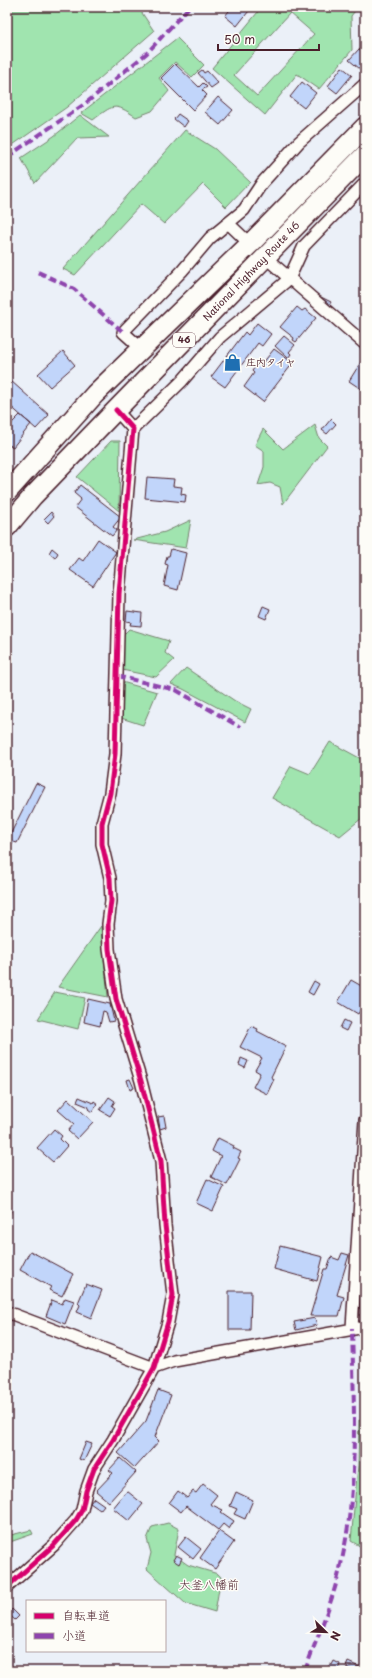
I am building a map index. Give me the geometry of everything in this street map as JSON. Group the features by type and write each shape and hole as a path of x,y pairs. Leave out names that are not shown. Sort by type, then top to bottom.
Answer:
{"highway":[{"name":"National Highway Route 46","path":"7,492 95,394 250,244 365,127"},
{"name":"National Highway Route 46","path":"7,527 33,496 365,155"}],"street":[{"path":"142,349 123,332 182,271 210,238 229,224 244,210 262,183 300,142 365,84"},
{"path":"7,1587 49,1550 76,1520 82,1510 86,1491 94,1469 113,1440 154,1368 168,1322 173,1295 165,1225 161,1161 141,1081 116,999 109,949 108,924 111,901 110,878 102,844 102,823 110,793 114,754 119,594 133,429 182,382 220,337 288,278 304,246 365,183"},
{"path":"229,224 250,244"},
{"path":"265,257 365,344"},
{"path":"116,410 133,429"},
{"path":"352,1328 365,1120"},
{"path":"7,1312 154,1368 174,1361 254,1348 352,1328 365,1327"}],"green space":[{"path":"7,7 138,7 154,31 67,107 7,149"},
{"path":"262,7 358,7 351,16 352,50 319,89 297,74 265,115 212,68","holes":["290,13 314,34 257,96 234,75"]},
{"path":"177,38 204,65 192,77 175,62 159,78 169,91 152,111 136,117 123,109 114,107 105,111 93,120 81,113"},
{"path":"80,115 109,137 77,138 35,183 21,158 54,136"},
{"path":"185,130 215,149 250,182 226,207 203,184 164,224 141,204 75,275 63,269"},
{"path":"315,425 319,438 327,446 283,504 280,487 270,483 258,485 264,467 264,451 255,445 263,429 283,449"},
{"path":"111,441 120,441 119,511 77,477"},
{"path":"191,520 186,548 133,540 165,532"},
{"path":"129,629 169,641 165,653 174,660 156,677 122,670 123,635"},
{"path":"186,668 235,701 251,709 245,722 171,684"},
{"path":"122,682 157,692 143,725 121,718"},
{"path":"330,742 365,761 365,809 362,818 340,836 272,798 291,766 310,774"},
{"path":"101,926 108,997 58,987"},
{"path":"55,992 85,998 78,1029 38,1019"},
{"path":"359,1420 365,1423 365,1549 351,1541 358,1465"},
{"path":"168,1523 179,1529 174,1555 188,1565 218,1574 221,1577 215,1612 185,1603 147,1569 151,1553 147,1539 152,1527"},
{"path":"31,1530 33,1534 7,1543 7,1536"}],"building":[{"path":"232,7 252,7 237,26 225,16"},
{"path":"359,49 365,54 365,73 349,60"},
{"path":"175,64 199,87 203,83 207,87 202,90 207,95 193,110 161,78"},
{"path":"342,67 352,75 337,93 328,86"},
{"path":"202,70 204,73 207,71 218,83 211,88 198,73"},
{"path":"302,82 316,93 304,108 290,97"},
{"path":"218,97 233,110 220,125 205,112"},
{"path":"178,114 188,121 184,127 174,119"},
{"path":"321,297 331,302 328,307 319,302"},
{"path":"297,307 302,311 305,309 316,318 296,342 293,340 294,338 280,327"},
{"name":"庄内タイヤ","path":"257,323 271,334 262,346 258,343 225,387 211,377 245,332 248,335"},
{"path":"284,336 295,345 289,352 291,354 288,358 275,346"},
{"path":"274,349 293,363 263,402 244,387 254,373 252,371 259,362 262,364"},
{"path":"63,351 75,365 50,387 38,374"},
{"path":"364,357 365,382 361,389 349,381"},
{"path":"11,381 49,415 36,429 7,403 7,398 10,395 7,392 7,385"},
{"path":"20,415 31,424 13,447 7,444 7,425 9,426"},
{"path":"331,419 336,424 327,434 322,430"},
{"path":"365,441 365,452 359,448"},
{"path":"147,477 174,479 173,486 182,487 181,494 186,495 185,502 145,498"},
{"path":"80,485 121,517 113,527 117,530 112,536 75,507 81,499 74,493"},
{"path":"51,512 54,516 48,523 44,519"},
{"path":"98,539 116,552 93,586 70,570 79,558 83,561"},
{"path":"52,548 58,553 55,558 49,553"},
{"path":"171,549 186,553 178,590 164,586 168,565 165,564"},
{"path":"263,606 270,609 266,619 259,616"},
{"path":"127,611 142,613 141,626 130,625 131,622 126,621"},
{"path":"36,783 45,787 17,843 14,842 9,845 7,841"},
{"path":"351,980 365,988 365,1002 358,1014 338,1002"},
{"path":"314,981 319,984 313,995 308,992"},
{"path":"88,999 110,1004 114,1021 109,1022 106,1012 103,1011 100,1026 84,1022"},
{"path":"344,1020 350,1023 346,1031 340,1028"},
{"path":"251,1026 258,1029 257,1031 286,1046 271,1077 274,1079 267,1094 253,1087 260,1073 255,1070 262,1058 240,1047"},
{"path":"241,1058 248,1061 245,1068 239,1065"},
{"path":"130,1079 134,1088 130,1090 127,1080"},
{"path":"79,1097 93,1103 94,1101 98,1104 92,1112 88,1109 89,1107 77,1102"},
{"path":"109,1097 115,1101 112,1106 115,1108 110,1116 100,1110"},
{"path":"68,1099 93,1122 77,1139 68,1131 74,1124 58,1110"},
{"path":"164,1116 166,1127 160,1129 158,1117"},
{"path":"54,1129 62,1136 60,1139 67,1146 53,1162 37,1148"},
{"path":"218,1138 234,1146 233,1148 241,1152 238,1158 240,1159 227,1185 211,1177 221,1156 212,1151"},
{"path":"207,1179 224,1187 213,1211 196,1203"},
{"path":"7,1209 11,1211 7,1221"},
{"path":"280,1246 323,1257 317,1281 274,1269"},
{"path":"30,1251 73,1274 62,1296 49,1290 51,1287 20,1270"},
{"path":"342,1253 349,1255 337,1295 344,1297 339,1316 310,1316 324,1269 327,1269 331,1257 339,1260"},
{"path":"86,1284 102,1290 91,1318 77,1312 80,1305 78,1303"},
{"path":"229,1291 251,1291 250,1330 229,1330"},
{"path":"65,1298 74,1301 65,1324 46,1316 52,1300 62,1304"},
{"path":"315,1318 317,1325 296,1330 294,1322"},
{"path":"158,1390 171,1395 155,1437 159,1441 135,1468 118,1453 146,1421"},
{"path":"86,1442 92,1444 84,1461 79,1459"},
{"path":"120,1458 136,1472 109,1502 96,1491 113,1473 109,1470"},
{"path":"203,1484 217,1495 210,1504 223,1510 221,1512 234,1521 229,1529 223,1524 218,1530 186,1506 181,1512 169,1503 178,1491 187,1498 193,1491 196,1493"},
{"path":"127,1491 143,1504 129,1521 113,1508"},
{"path":"236,1492 253,1500 245,1519 234,1514 237,1509 230,1506"},
{"path":"94,1498 104,1505 100,1510 90,1503"},
{"path":"219,1531 234,1542 215,1569 200,1558"},
{"path":"186,1537 201,1549 193,1559 178,1547"},
{"path":"176,1555 182,1558 179,1564 173,1560"},
{"path":"12,1609 19,1616 15,1620 8,1614"},
{"path":"334,1661 340,1664 339,1668 345,1671 326,1671 330,1664 332,1665"},
{"path":"348,1662 364,1669 363,1671 355,1671 346,1667"}],"marked path":[{"path":"7,157 86,103 147,53 189,7"},
{"path":"38,272 74,289 123,332"},
{"path":"117,676 176,690 240,727"},
{"path":"305,1671 333,1594 342,1561 348,1529 354,1428 352,1328"}],"cycle path":[{"path":"7,1587 54,1545 76,1520 82,1510 86,1491 94,1469 113,1440 154,1368 168,1322 173,1295 165,1225 161,1161 141,1081 116,999 109,949 108,924 111,901 110,878 102,844 102,823 110,793 115,754 119,594 133,429 116,410"}],"place":[{"name":"庄内タイヤ","path":"233,362"}],"district":[{"name":"大釜八幡前","path":"209,1585"}]}
